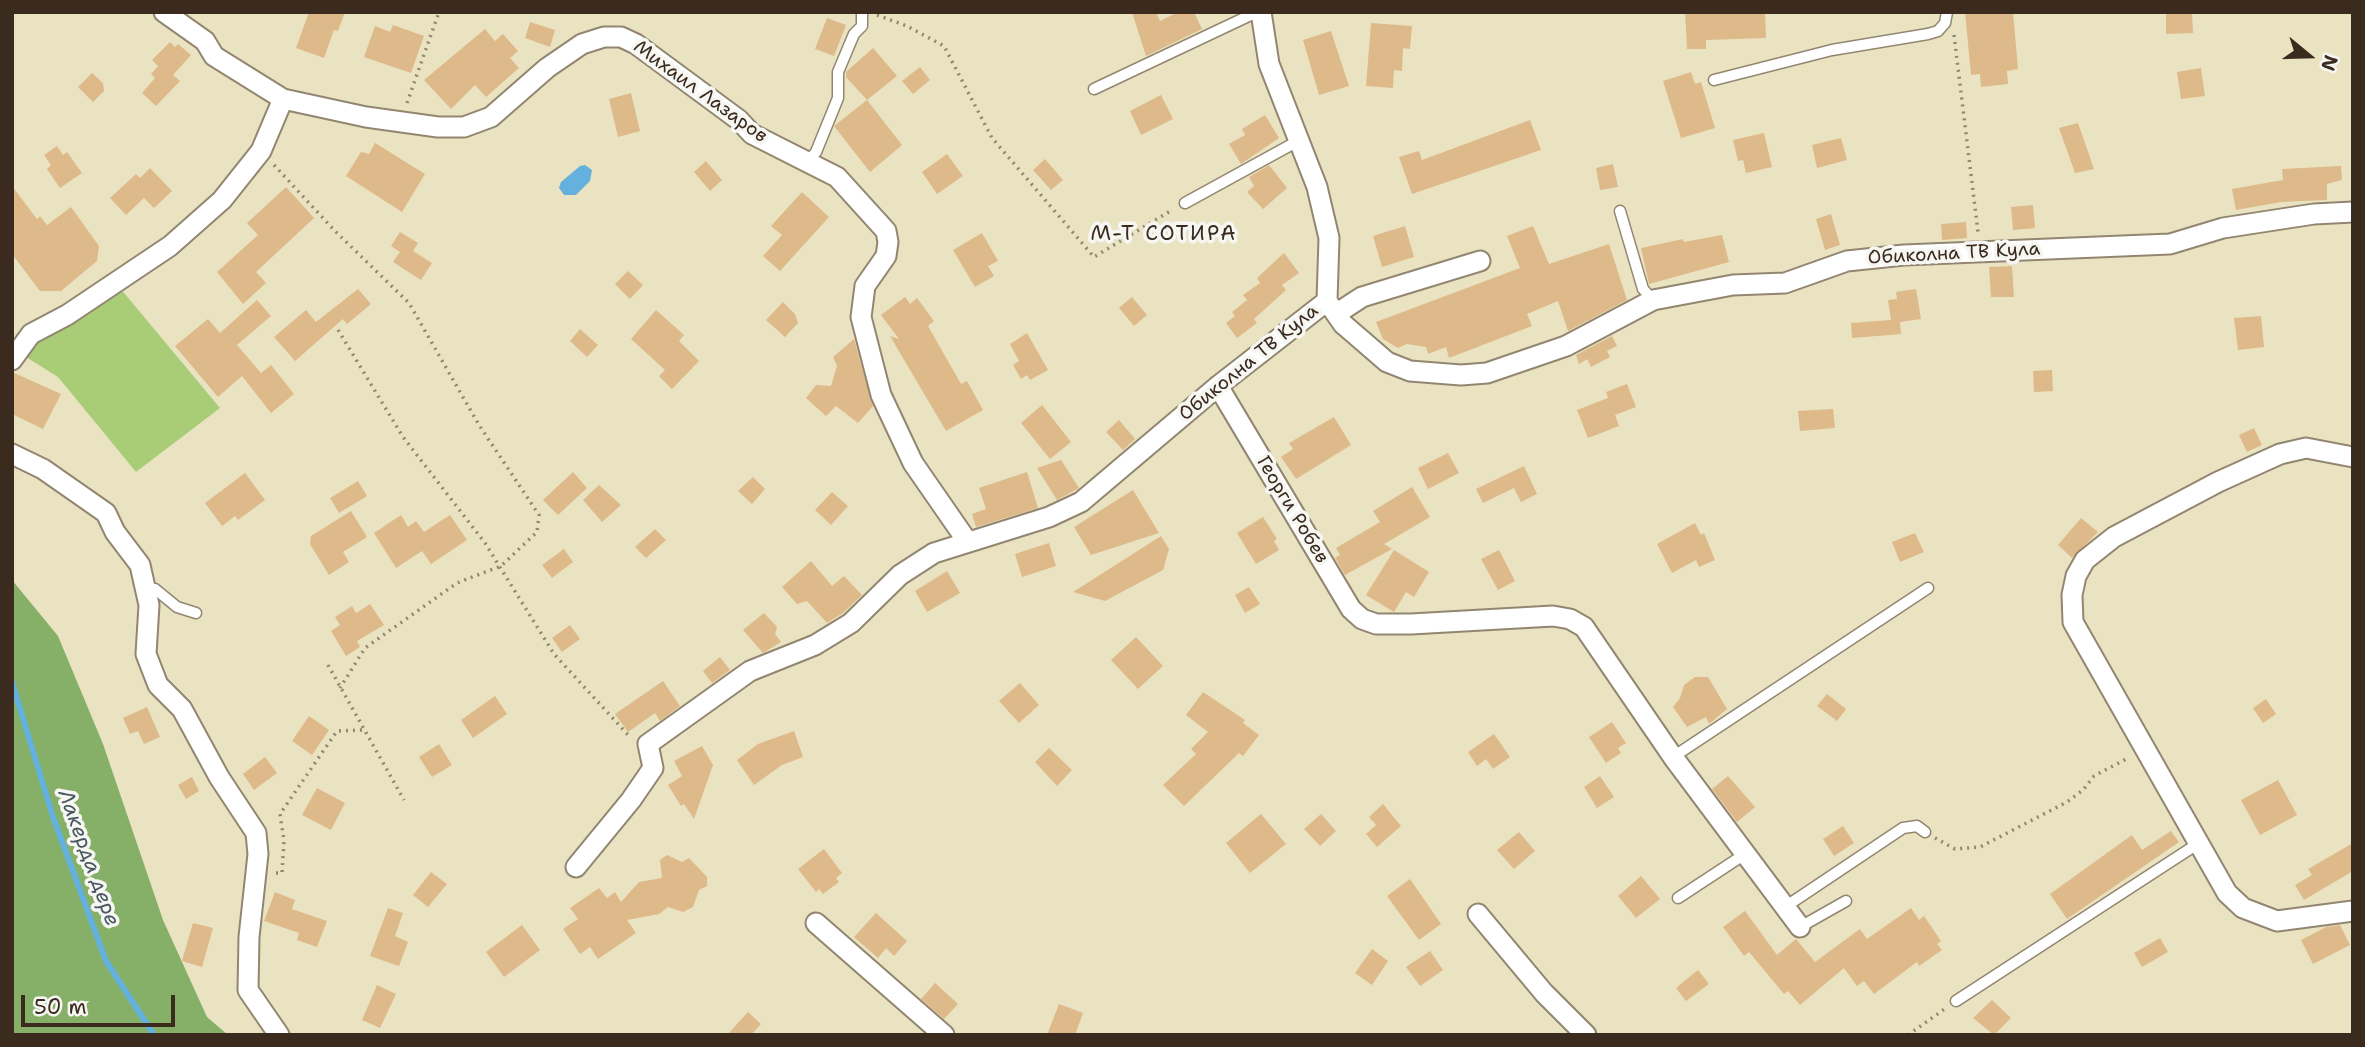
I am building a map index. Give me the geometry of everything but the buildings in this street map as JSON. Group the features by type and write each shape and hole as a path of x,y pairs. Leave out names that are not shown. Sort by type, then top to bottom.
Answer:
{"street":[{"name":"Михаил Лазаров","path":"164,12 205,41 214,56 283,99 366,117 438,127 464,127 491,117 547,68 582,44 604,37 621,37 636,44 739,120 752,134 837,177 886,231 886,256 865,286 861,317 881,395 913,463 967,541"},
{"path":"1259,12 1269,64 1317,187 1329,238 1332,307 1479,261"},
{"path":"12,360 31,334 67,315 170,246 222,200 261,151 283,99"},
{"name":"Обиколна ТВ Кула","path":"648,744 750,671 814,645 851,624 900,575 934,553 1049,517 1081,502 1218,386 1332,307 1387,362 1410,371 1461,375 1487,373 1566,346 1653,300 1733,285 1785,283 1847,261 1980,251 2170,244 2222,228 2314,214 2353,212"},
{"name":"Георги Робев","path":"1218,386 1351,609 1362,620 1376,624 1553,616 1570,619 1584,627 1673,757"},
{"path":"2353,457 2306,448 2280,454 2218,482 2115,537 2085,560 2076,576 2072,595 2073,621 2227,893 2243,908 2277,920 2353,911"},
{"path":"12,454 43,470 106,513 115,532 140,565 149,605 146,654 158,685 182,709 219,777 256,833 258,854 249,937 248,990 279,1035"},
{"path":"576,867 631,800 653,768 648,744"},
{"path":"1673,757 1800,927"},
{"path":"1478,914 1544,993 1586,1035"},
{"path":"816,923 944,1035"}],"lane":[{"path":"808,160 816,152 838,98 838,72 854,34 862,26 862,12"},
{"path":"1094,89 1259,12"},
{"path":"1714,80 1832,51 1928,34 1938,31 1946,18"},
{"path":"1185,203 1298,141"},
{"path":"1620,211 1643,289 1653,300"},
{"path":"1673,757 1928,588"},
{"path":"155,589 177,607 196,613"},
{"path":"1785,907 1903,828 1917,826 1925,832"},
{"path":"1956,1001 2199,843"},
{"path":"1678,898 1745,854"},
{"path":"1800,927 1846,901"}],"path":[{"path":"411,93 439,12"},
{"path":"868,12 908,26 944,46 992,138 1094,257 1185,203"},
{"path":"1946,18 1955,38 1980,251"},
{"path":"261,151 334,230 409,303 479,425 539,515 537,532 501,566 457,583 365,648 340,688"},
{"path":"338,330 403,437 501,566 554,654 633,741 648,744"},
{"path":"328,665 404,800"},
{"path":"272,873 282,873 284,841 280,814 337,731 363,730"},
{"path":"1925,832 1955,849 1980,847 2067,802 2083,790 2094,776 2116,762 2147,751"},
{"path":"1908,1035 1956,1001"}],"green space":[{"path":"120,288 220,408 136,472 58,377 26,357 37,342"},
{"path":"12,580 58,636 103,744 163,920 207,1017 228,1035 12,1035"}],"water":[{"path":"585,165 592,170 590,181 576,195 564,195 559,188 561,182"}],"waterway":[{"name":"Лакерда дере","path":"12,682 53,817 106,961 154,1035"}],"district":[{"name":"М-Т СОТИРА","path":"1164,235"}]}
